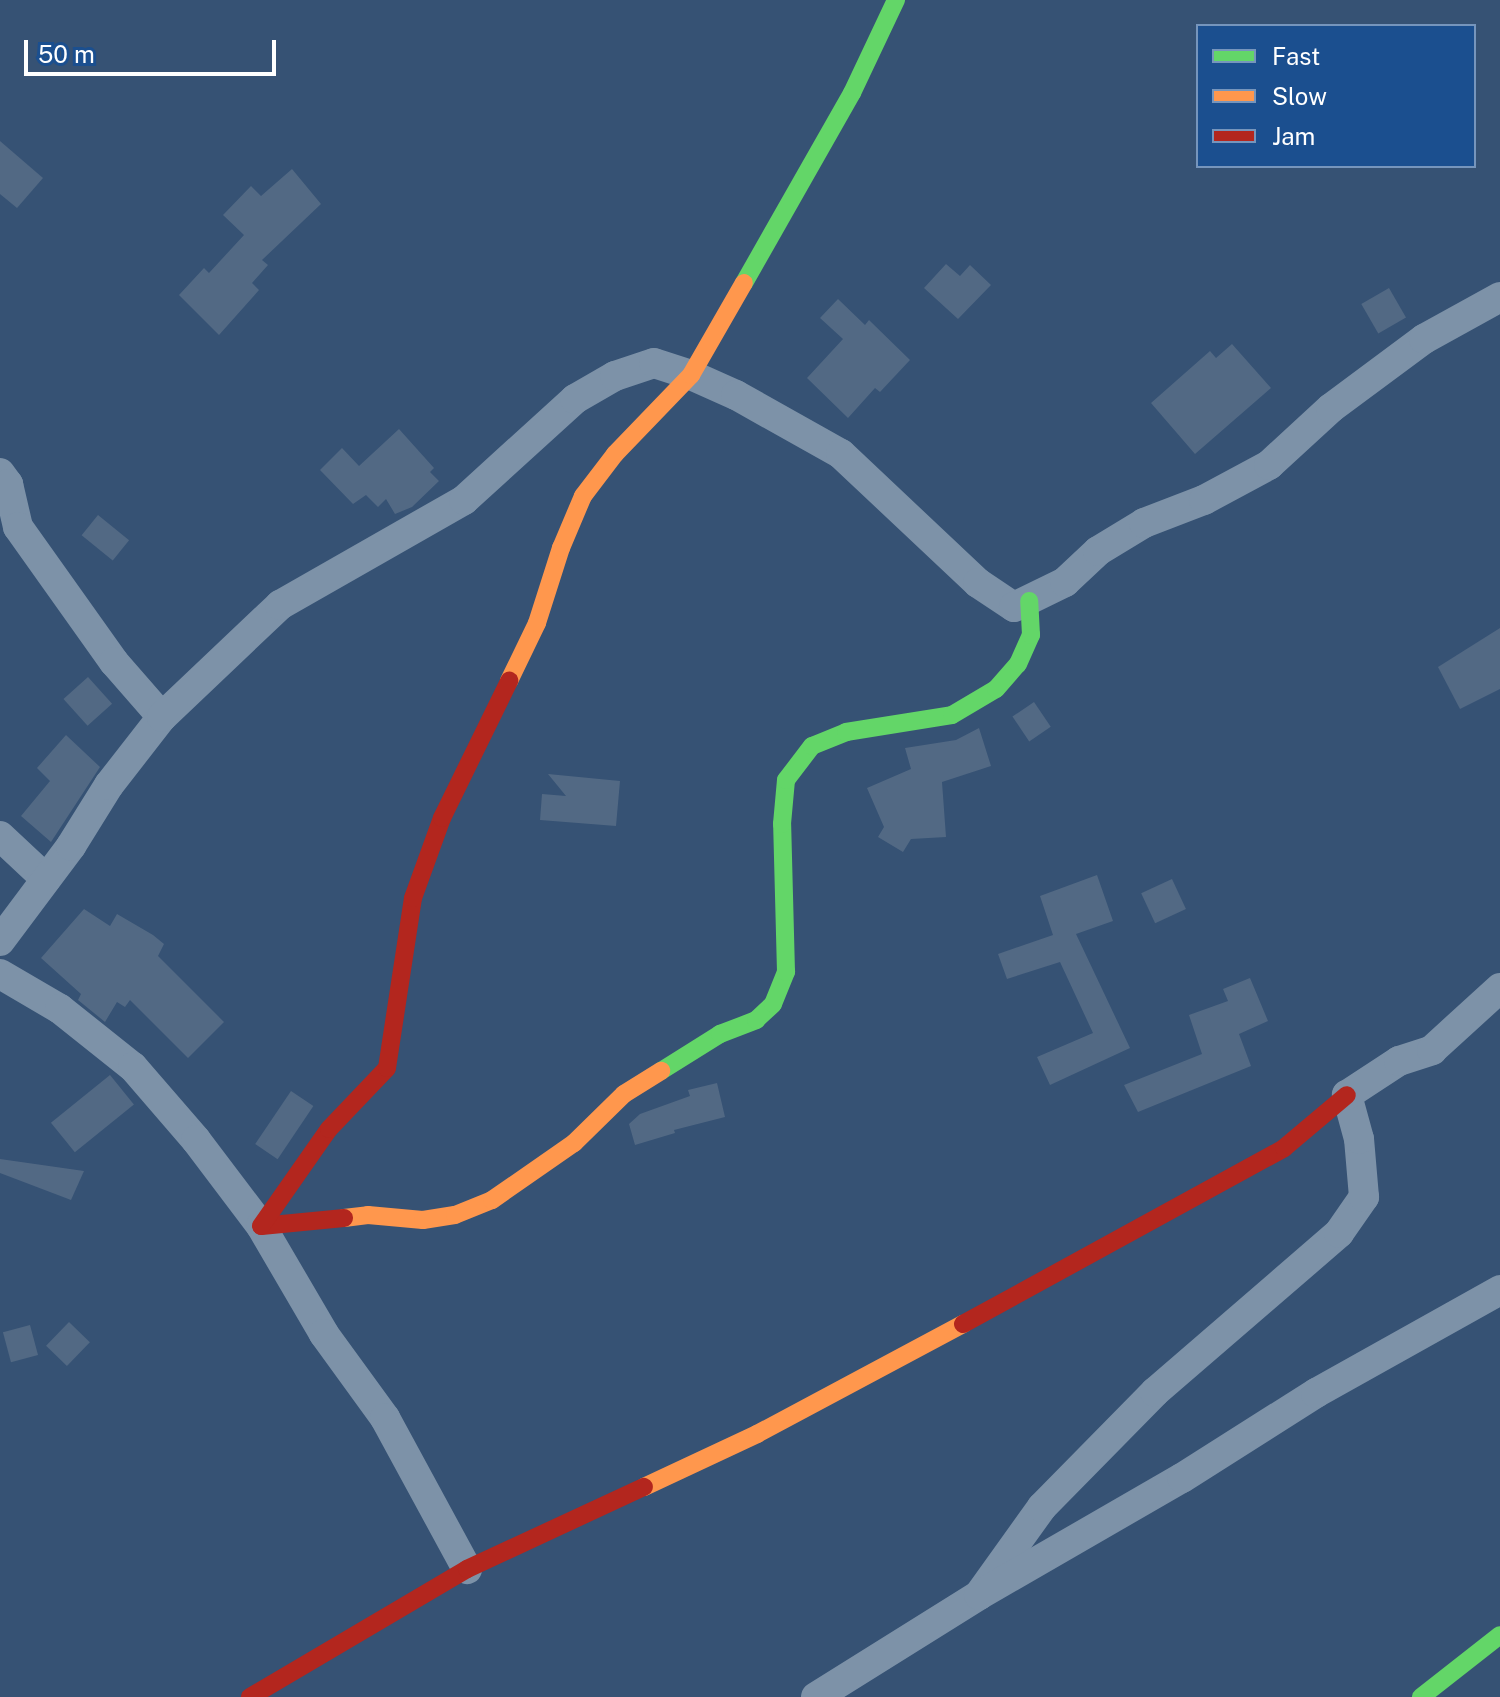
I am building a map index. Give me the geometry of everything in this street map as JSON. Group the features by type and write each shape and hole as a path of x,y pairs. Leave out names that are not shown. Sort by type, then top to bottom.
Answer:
{"street":[{"path":"261,1226 329,1129 387,1068 413,898 442,818 537,623 561,548 583,496 615,454 691,375 852,93 896,0"},
{"path":"0,941 109,785 162,717 280,605 464,500 575,399 615,376 654,363 691,375 736,395 841,454 978,583 1014,607 1065,582 1098,551 1144,523 1204,500 1269,465 1331,408 1424,339 1500,297"},
{"path":"0,473 8,484 18,527 114,662 162,717"},
{"path":"261,1226 368,1215 423,1220 455,1215 492,1200 574,1143 624,1094 720,1034 756,1020 773,1004 786,972 782,824 786,780 812,746 823,741 846,732 952,715 996,689 1018,664 1031,635 1029,601"},
{"path":"0,836 46,879"},
{"path":"0,974 60,1009 133,1067 196,1140 261,1226 324,1334 385,1418 467,1569"},
{"path":"250,1697 467,1569 757,1434 1284,1148 1347,1095 1399,1061 1432,1050 1500,988"},
{"path":"979,1595 1042,1507 1145,1403 1339,1233 1364,1197 1359,1139 1347,1095"},
{"path":"816,1697 979,1595 1182,1478 1316,1393 1500,1290"},
{"path":"1421,1697 1500,1635"}],"building":[{"path":"0,141 43,178 17,208 0,194"},
{"path":"292,169 321,204 262,260 268,265 252,283 259,290 219,335 179,295 204,268 209,273 244,235 223,215 251,186 261,196"},
{"path":"946,264 960,276 970,265 991,285 958,319 924,288"},
{"path":"1389,288 1406,317 1378,333 1361,304"},
{"path":"838,299 865,325 869,320 910,360 880,392 875,388 848,418 807,378 843,339 820,318"},
{"path":"1232,344 1271,388 1195,454 1151,403 1210,351 1216,358"},
{"path":"399,429 434,468 430,472 439,481 412,507 395,514 386,499 378,507 366,495 353,504 320,470 342,448 359,466"},
{"path":"98,515 129,540 113,560 82,535"},
{"path":"1500,628 1500,689 1460,709 1438,667"},
{"path":"88,677 112,704 88,726 63,699"},
{"path":"1034,702 1051,727 1029,741 1012,717"},
{"path":"979,728 991,766 942,782 946,837 911,839 903,852 878,837 884,827 867,788 911,769 905,748 956,740"},
{"path":"66,735 100,767 51,842 21,816 50,781 37,768"},
{"path":"548,774 620,781 616,826 540,820 542,794 566,796"},
{"path":"1097,875 1113,921 1076,934 1130,1048 1050,1085 1037,1057 1093,1033 1060,962 1007,979 998,954 1053,935 1040,896"},
{"path":"1172,879 1186,909 1155,923 1141,893"},
{"path":"84,909 110,926 117,914 153,935 164,944 158,956 224,1022 188,1058 130,1000 125,1007 117,1002 105,1022 78,1000 81,994 41,958"},
{"path":"1250,978 1268,1021 1239,1034 1251,1066 1138,1112 1124,1085 1202,1054 1189,1015 1228,1001 1223,989"},
{"path":"110,1075 134,1105 75,1152 51,1123"},
{"path":"717,1083 725,1117 674,1130 675,1133 635,1145 629,1124 640,1114 690,1096 688,1090"},
{"path":"291,1091 313,1106 278,1159 255,1144"},
{"path":"0,1159 84,1171 71,1200 0,1173"},
{"path":"69,1322 90,1342 67,1366 46,1346"},
{"path":"30,1325 38,1355 11,1362 3,1332"}],"traffic: fast":[{"path":"744,283 852,93 896,0"},
{"path":"661,1071 720,1034 756,1020 773,1004 786,972 782,824 786,780 812,746 846,732 952,715 996,689 1018,664 1031,635 1029,601"},
{"path":"1421,1697 1500,1635"}],"traffic: slow":[{"path":"509,681 537,623 561,548 583,496 615,454 691,375 744,283"},
{"path":"344,1218 368,1215 423,1220 455,1215 492,1200 574,1143 624,1094 661,1071"},
{"path":"644,1487 757,1434 963,1324"}],"traffic: jam":[{"path":"344,1218 261,1226 329,1129 387,1068 413,898 442,818 509,681"},
{"path":"963,1324 1284,1148 1347,1095"},
{"path":"250,1697 467,1569 644,1487"}]}
